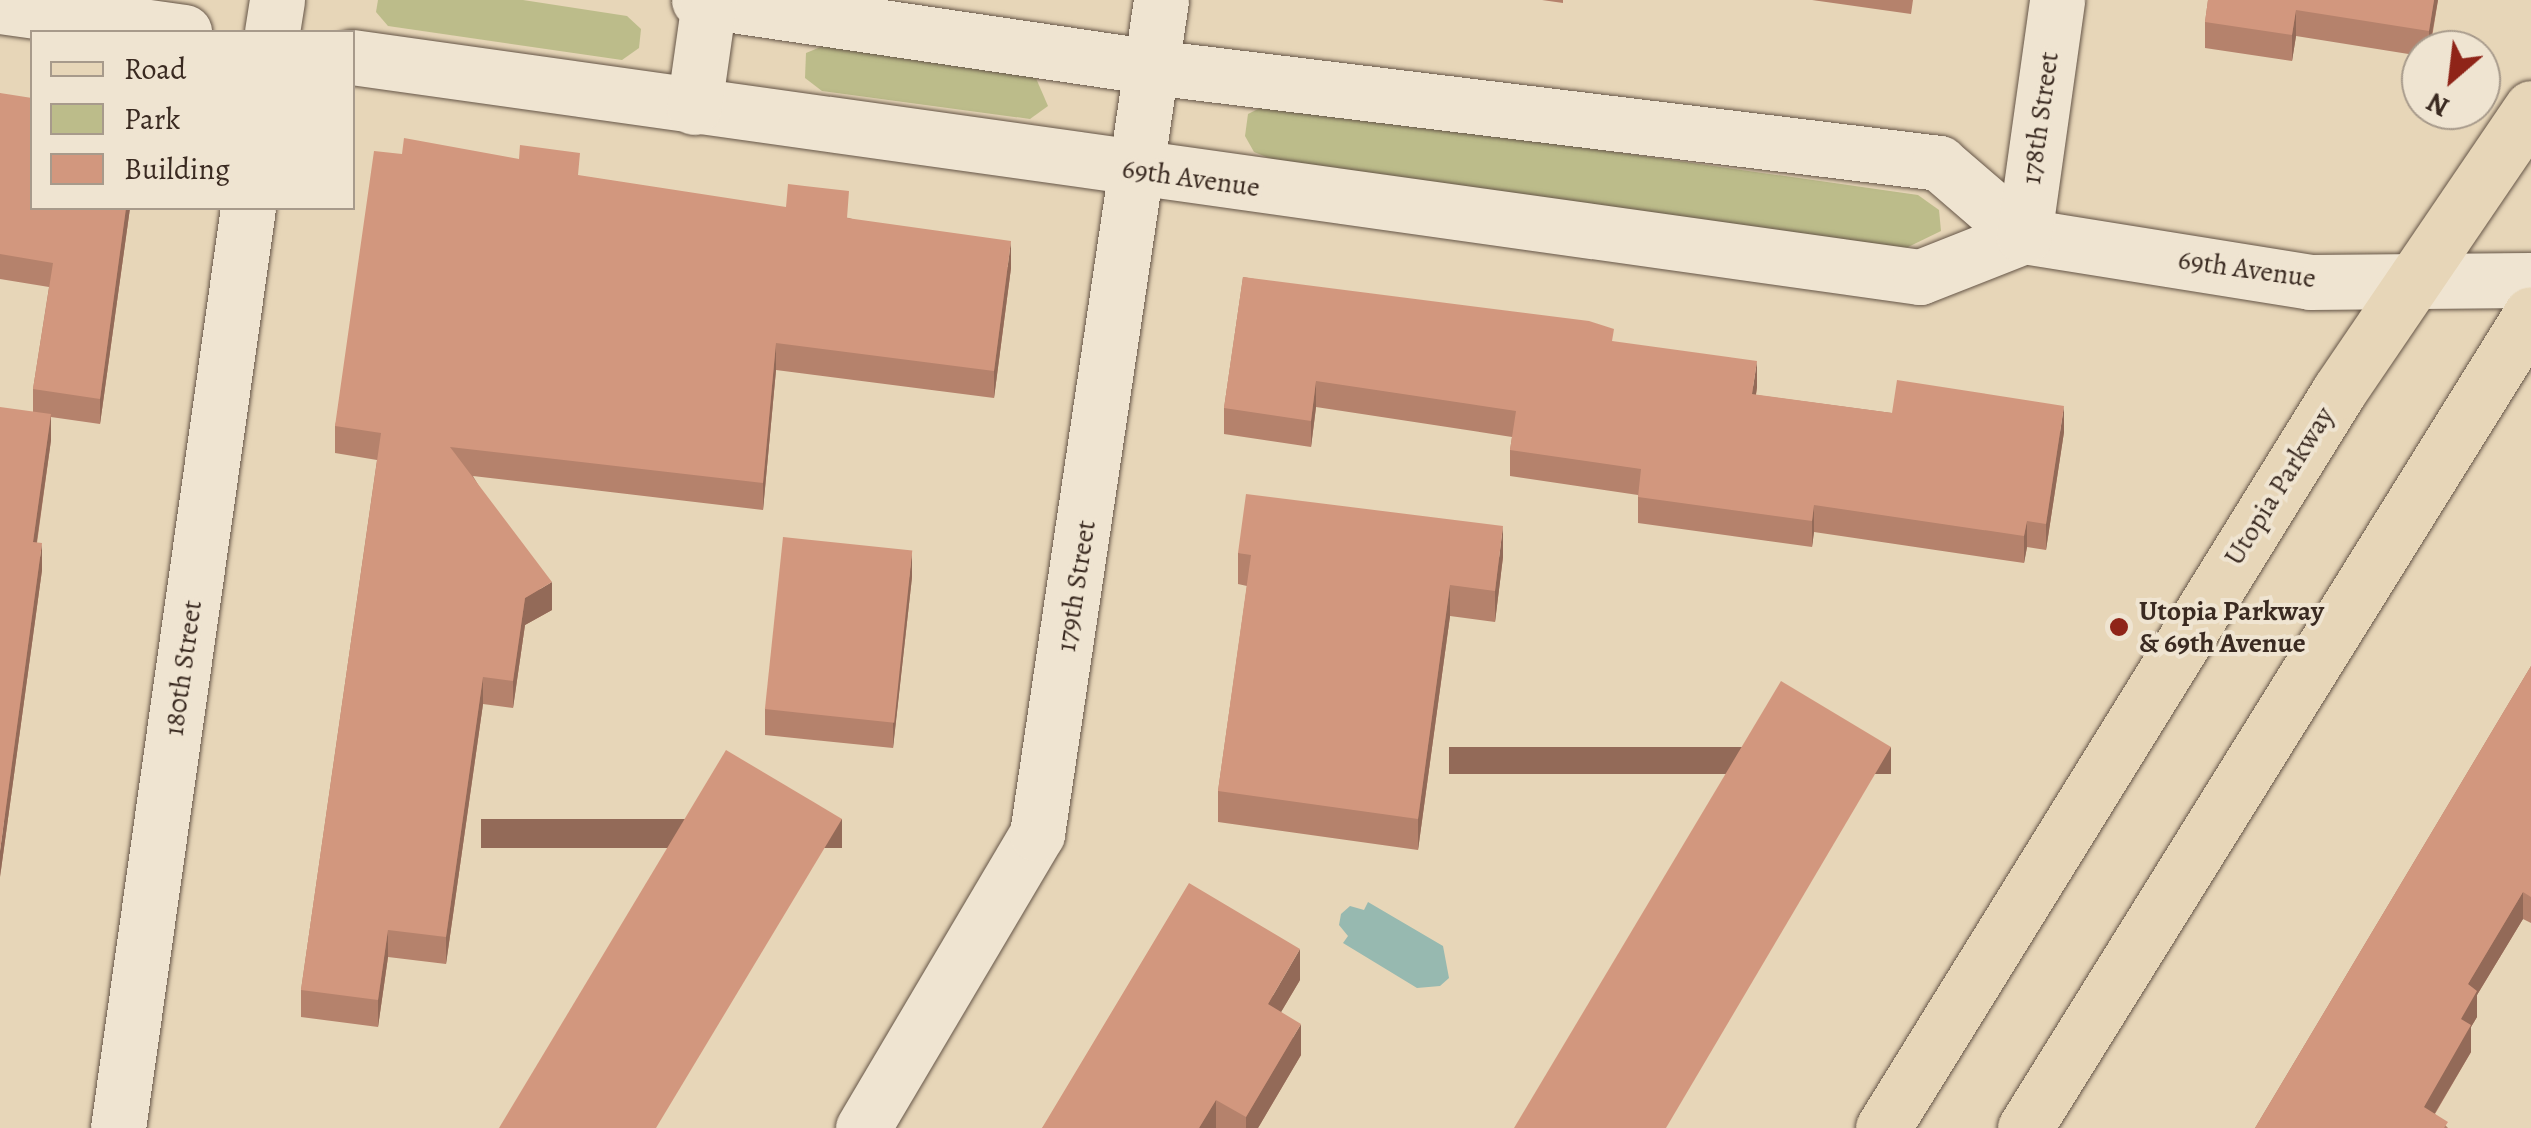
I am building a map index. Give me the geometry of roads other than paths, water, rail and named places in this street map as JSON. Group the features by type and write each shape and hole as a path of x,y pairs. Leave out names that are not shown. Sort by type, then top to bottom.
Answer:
{"main road":[{"name":"Utopia Parkway","path":"1883,1128 2410,279 2531,108"},
{"path":"2025,1128 2531,314"}],"street":[{"path":"272,30 277,0"},
{"name":"179th Street","path":"863,1128 1037,834 1161,0"},
{"name":"178th Street","path":"2024,236 2057,0"},
{"path":"694,107 704,1 1152,67 1940,163 2024,236"},
{"path":"0,6 170,30"},
{"name":"69th Avenue","path":"355,57 1136,172 1920,277 2024,236 2310,282 2531,280"},
{"name":"180th Street","path":"118,1128 248,210"}],"water":[{"path":"1368,902 1443,946 1449,978 1440,986 1417,988 1343,943 1348,936 1339,925 1341,914 1350,906 1364,910"}],"place":[{"name":"Utopia Parkway & 69th Avenue","path":"2119,627"}]}
